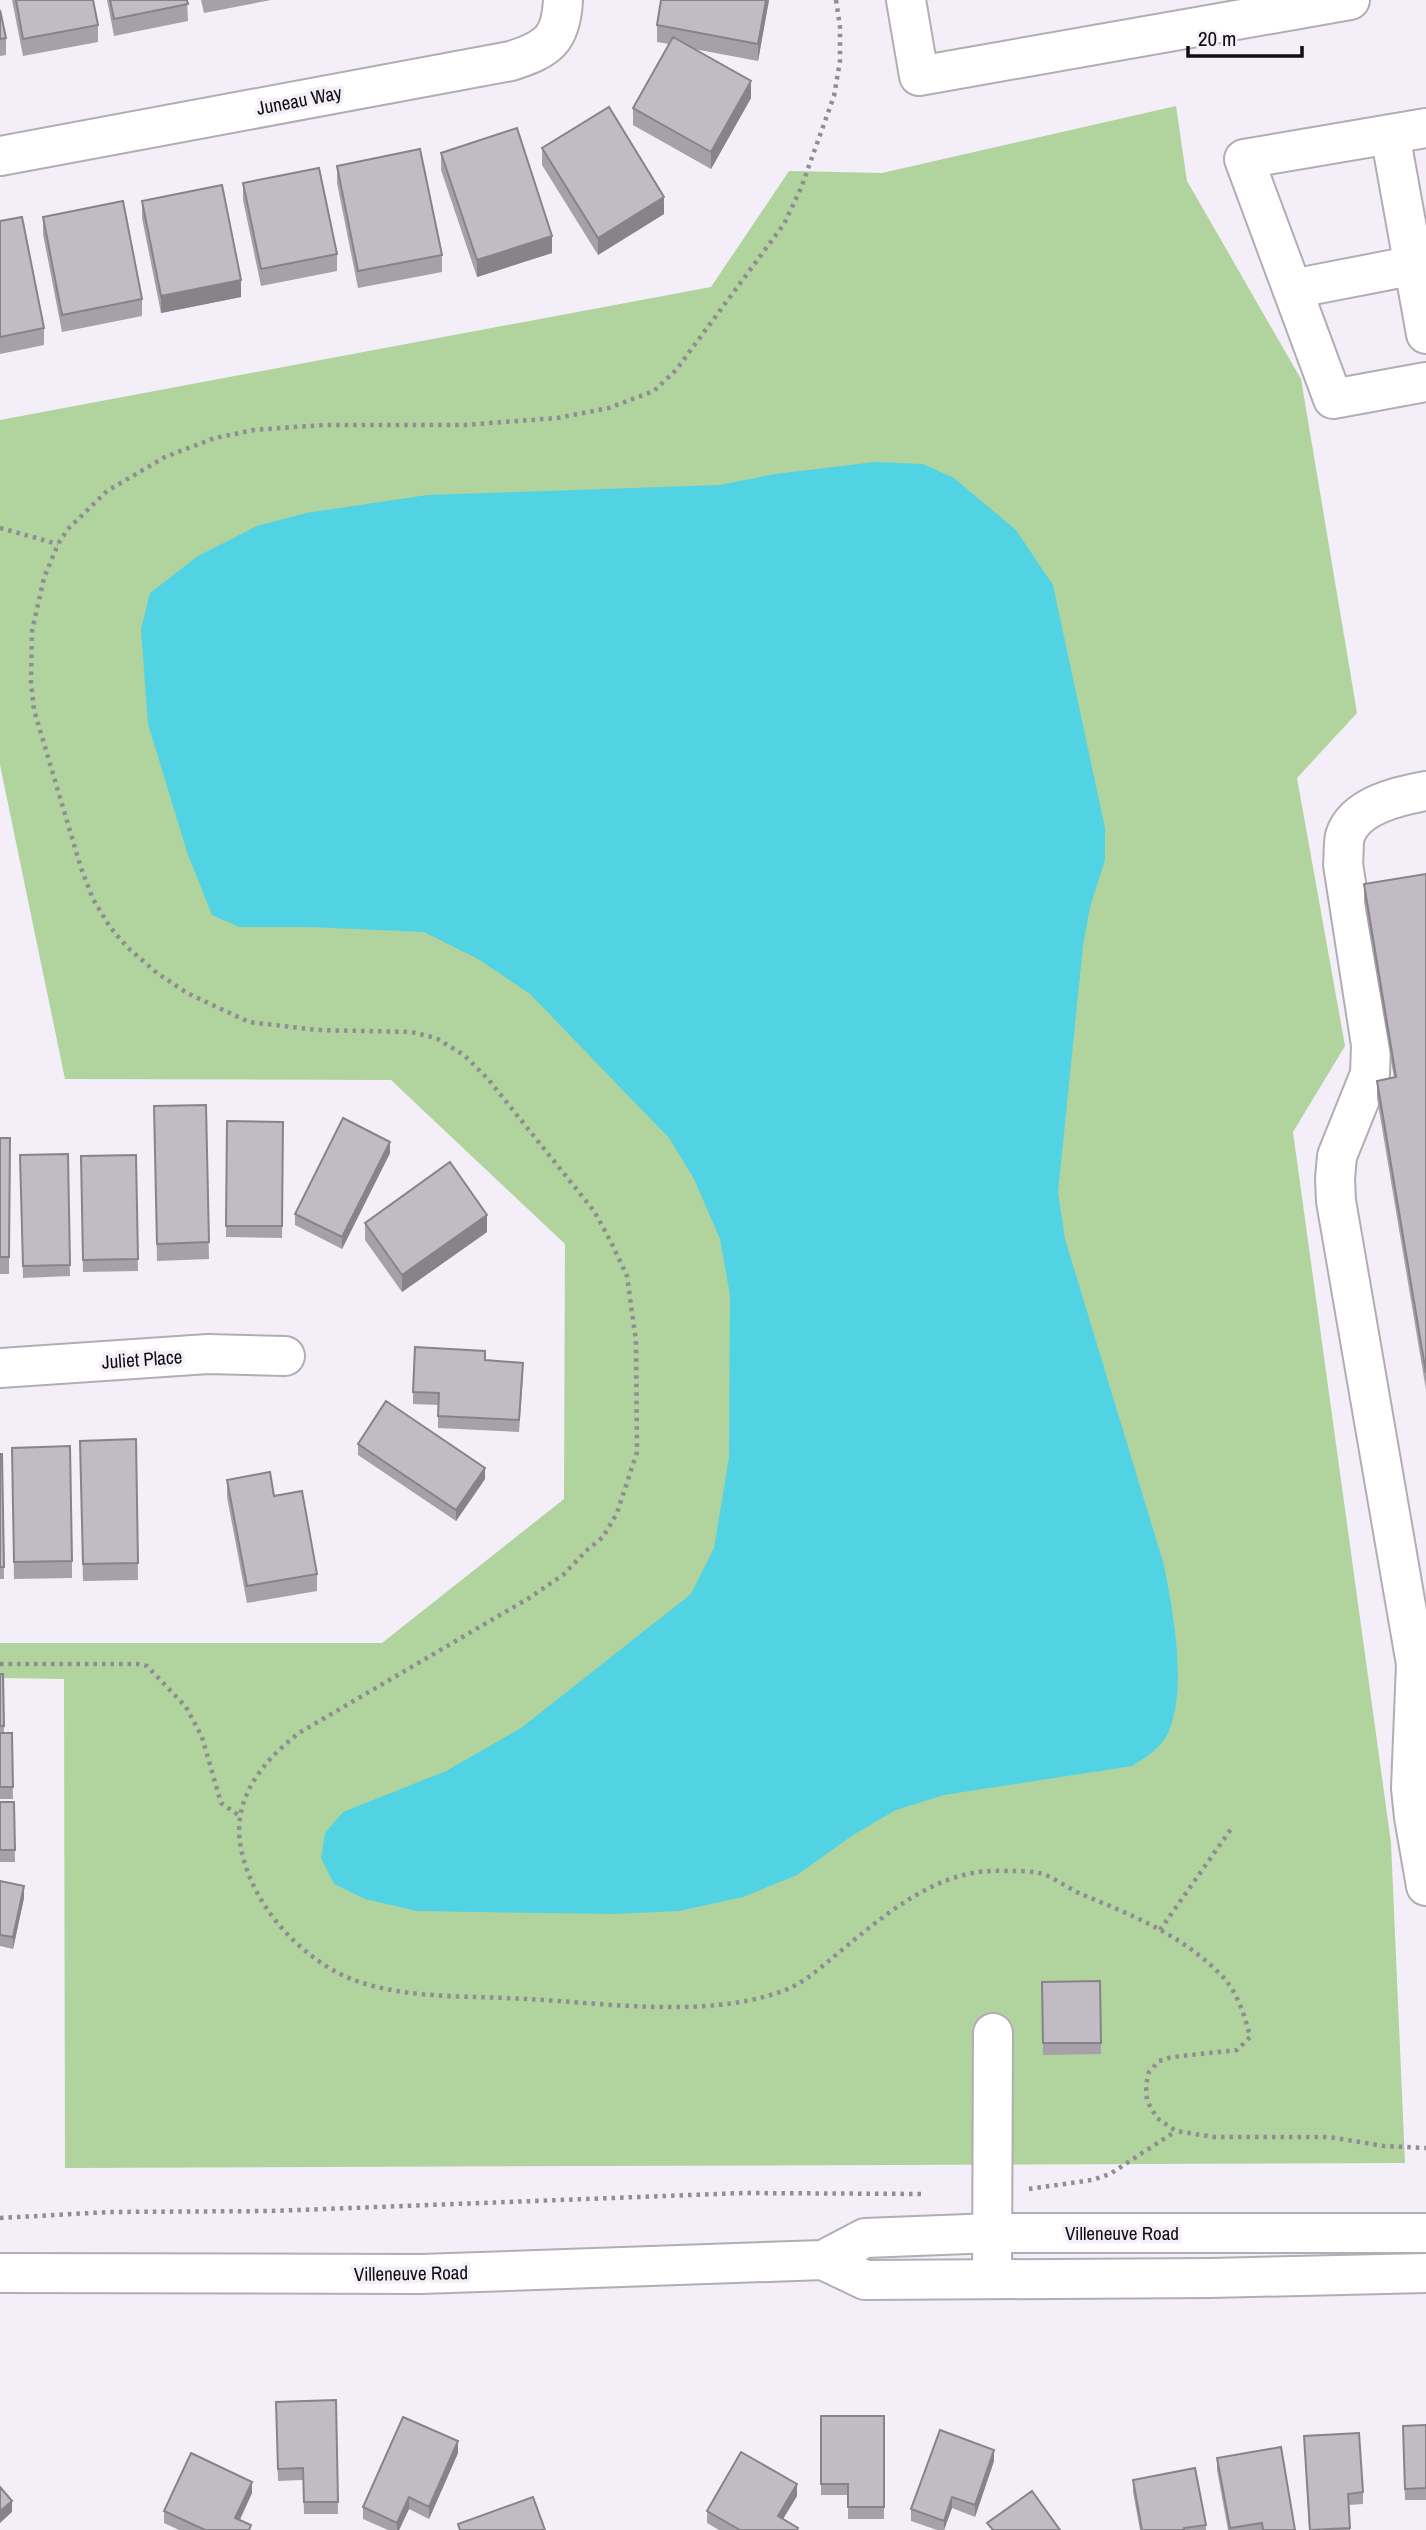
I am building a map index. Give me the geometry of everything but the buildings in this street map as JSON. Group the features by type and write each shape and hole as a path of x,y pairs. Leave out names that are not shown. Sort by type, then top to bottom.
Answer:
{"main road":[{"name":"Juneau Way","path":"0,156 511,61 537,52 549,44 559,32 563,0"},
{"path":"906,0 919,76 1350,0"},
{"path":"1426,334 1408,131 1244,159 1333,399 1426,382"},
{"path":"1292,289 1420,264"},
{"path":"1426,791 1395,796 1363,813 1345,835 1343,864 1371,1045 1370,1074 1337,1156 1335,1179 1416,1664 1411,1788 1413,1817 1426,1885"},
{"name":"Juliet Place","path":"0,1368 208,1354 285,1356"},
{"path":"992,2279 993,2033"},
{"name":"Villeneuve Road","path":"0,2273 421,2273 823,2260 865,2238 993,2233 1426,2233"},
{"name":"Villeneuve Road","path":"823,2260 865,2280 1212,2278 1426,2273"}],"path":[{"path":"836,0 840,27 840,61 834,96 801,188 784,224 676,370 654,391 609,408 557,418 464,425 289,427 254,430 215,438 165,457 107,491 68,529 58,544 38,596 32,631 31,682 34,710 81,868 93,899 110,927 127,947 157,973 187,993 250,1022 282,1028 411,1032 436,1038 464,1055 488,1079 594,1211 627,1276 638,1387 637,1452 617,1513 603,1537 563,1575 529,1598 299,1733 278,1749 263,1765 247,1794 240,1816 242,1856 257,1894 279,1924 332,1970 366,1984 407,1992 649,2006 711,2005 779,1993 808,1978 893,1909 930,1887 959,1874 1001,1870 1041,1874 1077,1892 1133,1914 1184,1943 1225,1979 1244,2013 1250,2037 1237,2050 1172,2057 1159,2061 1149,2072 1147,2101 1157,2118 1175,2131 1214,2137 1329,2137 1384,2146 1426,2148"},
{"path":"0,528 58,544"},
{"path":"0,1664 147,1666 186,1707 202,1737 221,1803 240,1816"},
{"path":"1160,1930 1231,1829"},
{"path":"1024,2190 1092,2180 1110,2174 1175,2131"},
{"path":"0,2218 109,2212 272,2211 743,2193 934,2194"}],"green space":[{"path":"1176,106 1187,181 1301,379 1357,713 1297,778 1345,1046 1293,1132 1391,1843 1405,2163 65,2168 64,1679 0,1678 0,1643 382,1643 564,1499 565,1244 391,1080 65,1079 0,765 0,420 711,287 789,171 882,173"}],"water":[{"path":"875,462 923,464 954,478 1016,530 1053,585 1105,828 1105,860 1090,907 1083,946 1058,1192 1065,1239 1164,1565 1178,1672 1174,1715 1168,1733 1157,1748 1132,1766 944,1795 896,1810 853,1835 797,1875 743,1897 679,1911 614,1914 417,1911 365,1899 334,1884 321,1858 325,1833 343,1812 446,1771 521,1728 691,1594 714,1548 729,1457 730,1295 720,1239 694,1179 669,1138 530,994 478,959 424,932 239,927 212,915 187,852 148,724 141,629 150,593 198,556 257,526 306,513 427,495 720,485 775,474"}]}
